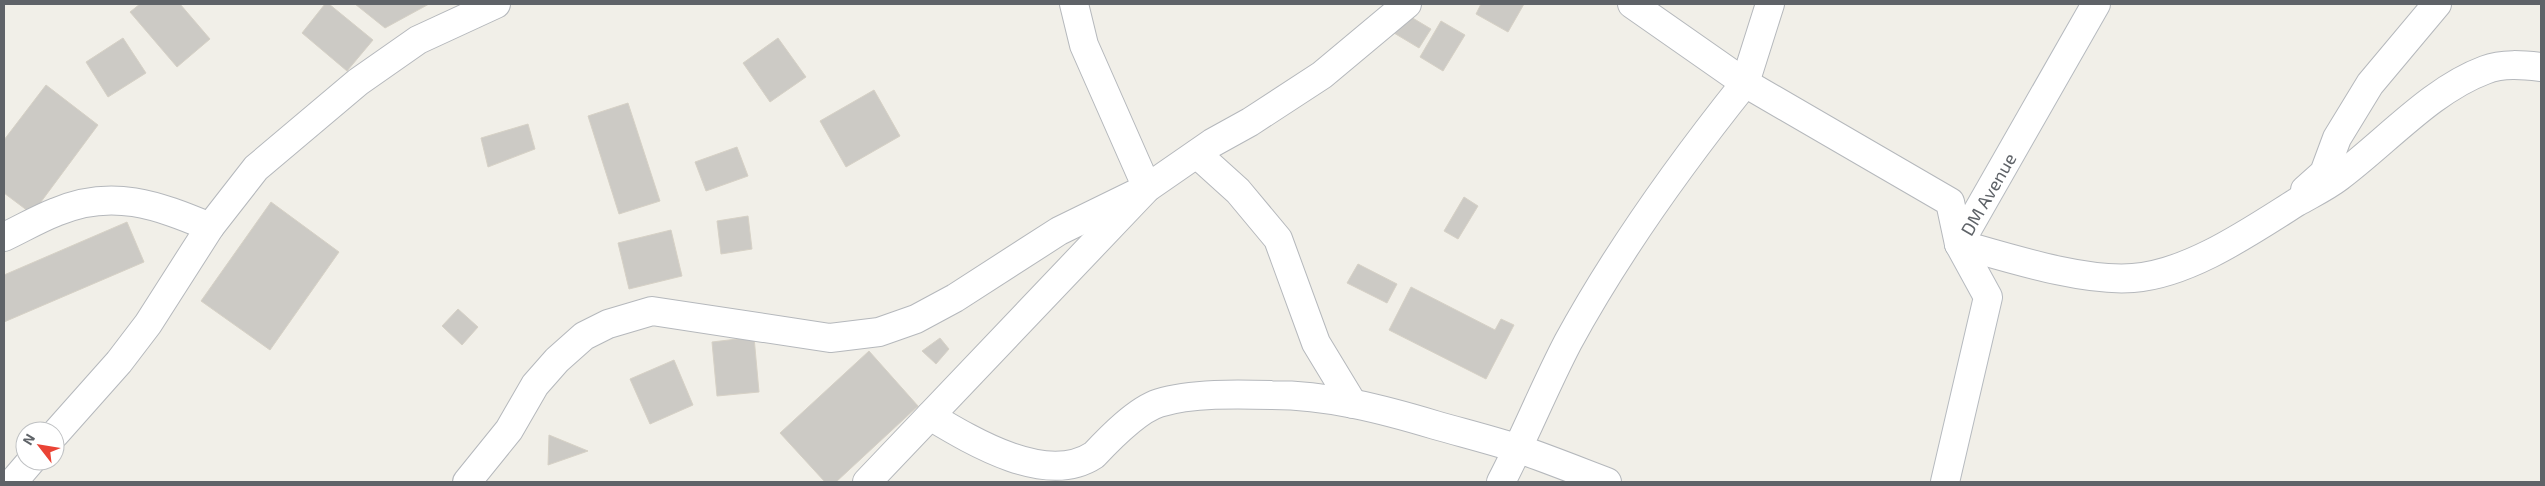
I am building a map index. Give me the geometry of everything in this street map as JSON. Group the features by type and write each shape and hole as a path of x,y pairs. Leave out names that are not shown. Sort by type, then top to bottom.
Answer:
{"street":[{"path":"65,423 119,362 148,324 210,227 256,168 358,82 418,40 496,4"},
{"path":"1074,4 1084,45 1148,188"},
{"path":"467,482 509,430 535,385 557,360 584,336 608,324 652,311 830,338 879,332 916,319 955,298 1060,231 1148,188 1196,154 1250,122 1322,75 1407,4"},
{"path":"1632,4 1745,83 1950,202 1959,244 2039,266 2116,278 2135,278 2161,273 2197,258 2272,218 2338,178 2455,84 2487,69 2520,64 2541,67"},
{"path":"1501,482 1519,449 1568,342 1603,284 1678,172 1745,83 1770,4"},
{"name":"DM Avenue","path":"1945,482 1988,297 1959,244 2096,4"},
{"path":"2272,218 2324,174 2337,138 2370,84 2437,4"},
{"path":"1196,154 1238,191 1278,239 1316,343 1353,404"},
{"path":"866,482 1148,188"},
{"path":"4,236 56,212 93,200 131,200 166,209 210,227"},
{"path":"930,416 1007,463 1036,474 1063,474 1085,464 1109,439 1158,403 1193,397 1273,394 1379,408 1519,449 1607,482"},
{"path":"13,482 22,471"}],"building":[{"path":"140,4 180,4 210,39 177,67 130,12"},
{"path":"325,4 329,4 373,40 347,71 302,33"},
{"path":"355,4 429,4 385,28"},
{"path":"1481,4 1524,4 1508,32 1476,14"},
{"path":"1406,14 1431,29 1419,48 1394,33"},
{"path":"1441,21 1465,35 1443,71 1420,57"},
{"path":"123,38 146,73 108,97 86,62"},
{"path":"778,38 806,77 770,102 743,63"},
{"path":"46,85 98,125 32,214 4,193 4,140"},
{"path":"874,90 900,136 846,167 820,121"},
{"path":"628,103 660,201 619,214 588,116"},
{"path":"528,124 535,149 488,167 481,138"},
{"path":"737,147 748,176 706,191 695,162"},
{"path":"1464,197 1478,206 1458,239 1444,231"},
{"path":"271,202 339,252 270,350 201,301"},
{"path":"748,216 752,249 721,254 717,221"},
{"path":"127,222 144,262 4,322 4,275"},
{"path":"671,230 682,276 629,289 618,243"},
{"path":"1358,264 1397,284 1387,303 1347,283"},
{"path":"1411,287 1495,330 1501,319 1514,325 1486,379 1389,330"},
{"path":"458,309 478,327 462,345 442,326"},
{"path":"754,337 759,392 717,396 712,342"},
{"path":"940,338 949,349 936,364 922,351"},
{"path":"869,351 918,406 836,482 825,482 780,433"},
{"path":"674,360 693,405 650,424 630,379"},
{"path":"549,435 588,451 548,465"}]}
